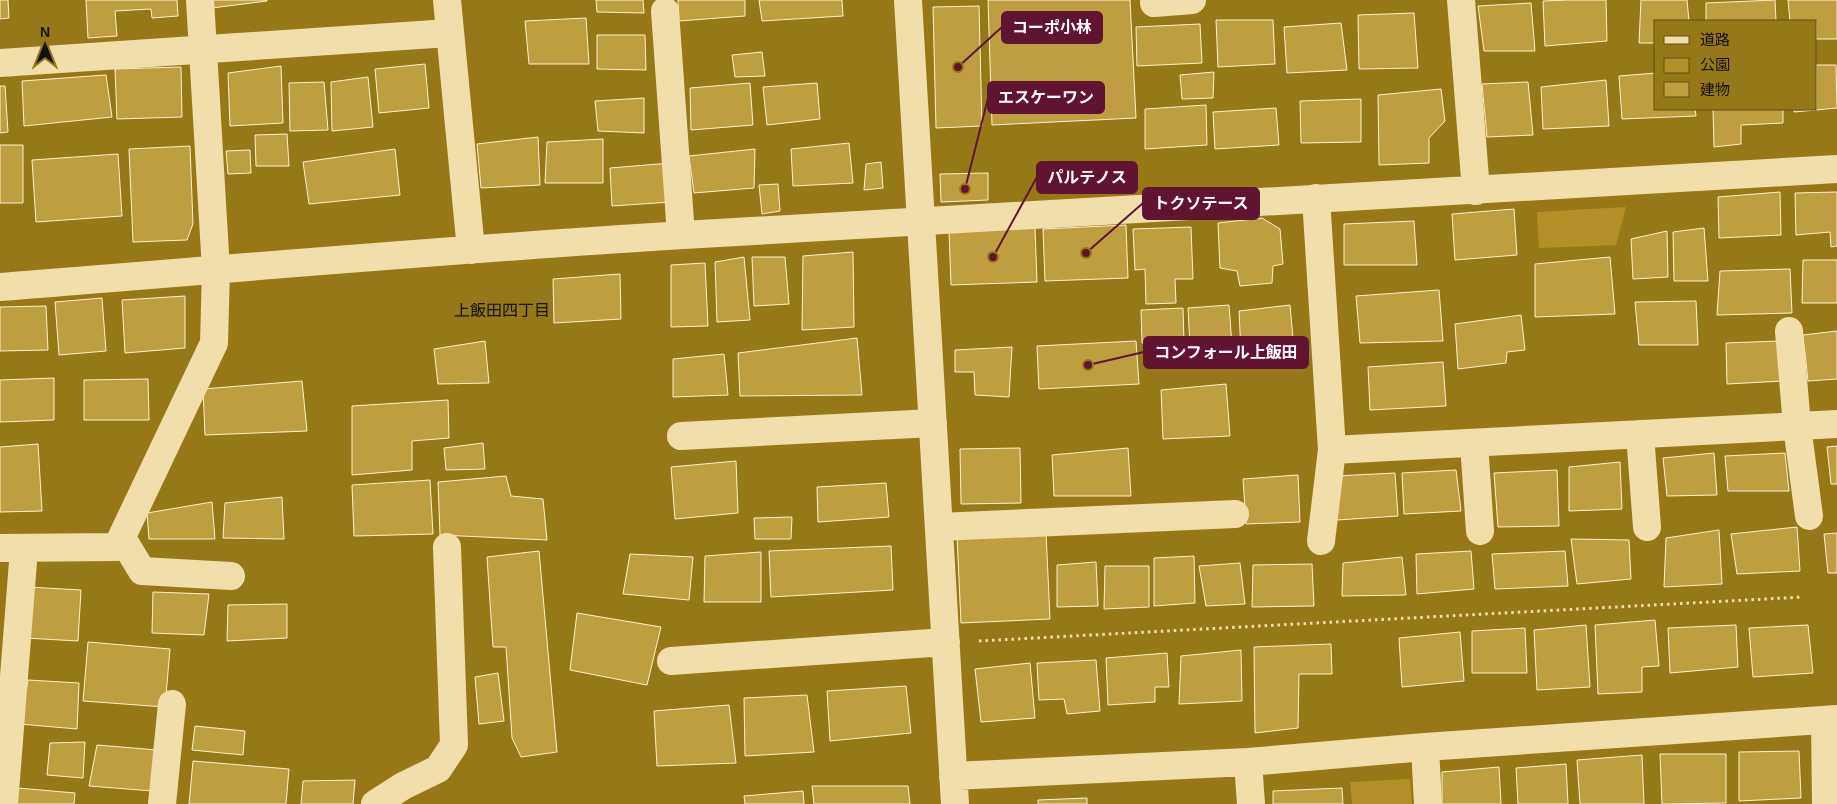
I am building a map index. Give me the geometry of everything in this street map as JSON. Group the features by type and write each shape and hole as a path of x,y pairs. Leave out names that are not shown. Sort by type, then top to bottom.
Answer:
{"street":[{"path":"4,804 12,548 117,548 214,343 216,270 200,0"},
{"path":"446,0 471,250"},
{"path":"908,0 956,804"},
{"path":"1154,2 1192,0"},
{"path":"1462,0 1476,191"},
{"path":"665,11 681,235"},
{"path":"0,63 449,34"},
{"path":"0,288 681,235 1837,169"},
{"path":"1316,198 1332,450 1321,541"},
{"path":"1789,331 1797,426 1809,516"},
{"path":"681,436 933,423"},
{"path":"1332,450 1837,424"},
{"path":"1640,434 1647,527"},
{"path":"1474,442 1480,531"},
{"path":"939,527 1235,514"},
{"path":"122,538 142,571 231,576"},
{"path":"375,804 403,786 438,769 454,745 447,547"},
{"path":"671,661 946,642"},
{"path":"162,804 172,704"},
{"path":"953,776 1248,762 1425,747 1831,720 1826,804"},
{"path":"1425,747 1428,804"},
{"path":"1248,762 1251,804"}],"path":[{"path":"946,642 1803,597"}],"green space":[{"path":"1626,207 1616,245 1539,248 1537,212"},
{"path":"1410,779 1412,804 1352,804 1350,782"}],"building":[{"path":"0,0 8,0 9,18 0,19"},
{"path":"86,0 177,0 178,16 152,18 151,9 115,11 117,36 88,38"},
{"path":"211,0 267,0 267,1 212,8"},
{"path":"596,0 643,0 644,13 597,12"},
{"path":"678,0 745,0 745,16 679,21"},
{"path":"759,0 842,0 843,16 762,21"},
{"path":"988,0 1130,0 1136,118 992,125"},
{"path":"1606,0 1607,41 1545,46 1543,1"},
{"path":"1641,0 1687,0 1689,20 1654,20 1654,43 1639,43"},
{"path":"1775,0 1776,20 1706,20 1706,3"},
{"path":"1788,0 1837,0 1837,39 1817,39 1817,20 1790,20"},
{"path":"1531,3 1535,51 1484,51 1478,6"},
{"path":"979,6 982,126 936,128 933,7"},
{"path":"1414,13 1418,68 1359,69 1358,15"},
{"path":"586,18 589,64 529,64 525,21"},
{"path":"1216,20 1273,20 1275,64 1218,67"},
{"path":"1341,23 1347,70 1287,73 1284,27"},
{"path":"1200,24 1202,63 1137,66 1136,27"},
{"path":"597,35 645,35 646,70 597,69"},
{"path":"762,52 765,76 735,77 732,55"},
{"path":"425,64 429,108 379,113 375,69"},
{"path":"1817,65 1836,65 1837,108 1817,110"},
{"path":"281,66 283,123 230,126 228,73"},
{"path":"181,67 182,117 117,119 115,69"},
{"path":"1214,72 1213,98 1182,99 1180,75"},
{"path":"1654,73 1654,110 1695,110 1696,116 1622,119 1619,76"},
{"path":"106,75 112,117 24,126 22,81"},
{"path":"368,77 373,127 332,131 331,82"},
{"path":"1606,80 1609,126 1543,129 1541,87"},
{"path":"324,82 328,130 290,131 289,83"},
{"path":"1528,82 1533,135 1487,137 1482,84"},
{"path":"750,83 753,125 691,130 690,88"},
{"path":"817,83 820,119 767,125 763,87"},
{"path":"0,86 5,86 8,132 0,133"},
{"path":"1441,89 1445,121 1429,138 1429,163 1379,165 1378,95"},
{"path":"644,98 644,133 598,131 595,101"},
{"path":"1361,99 1361,142 1301,143 1300,101"},
{"path":"1206,105 1207,145 1145,149 1145,109"},
{"path":"1276,108 1279,145 1215,149 1213,112"},
{"path":"1713,110 1783,110 1783,123 1741,125 1741,144 1714,147"},
{"path":"1794,110 1816,110 1794,112"},
{"path":"287,134 289,166 256,166 255,135"},
{"path":"538,137 540,185 481,188 477,144"},
{"path":"603,139 603,183 545,183 547,142"},
{"path":"849,143 853,183 793,186 791,149"},
{"path":"0,145 23,145 23,203 0,203"},
{"path":"190,146 193,224 187,240 133,242 129,149"},
{"path":"395,149 400,195 309,204 303,162"},
{"path":"755,149 754,188 694,193 689,156"},
{"path":"250,150 251,173 228,174 226,151"},
{"path":"118,154 122,216 36,222 32,160"},
{"path":"881,162 883,188 864,190 866,164"},
{"path":"671,163 671,202 612,206 610,168"},
{"path":"988,173 988,200 941,202 940,174"},
{"path":"778,184 780,211 762,214 759,185"},
{"path":"1780,192 1781,235 1719,238 1718,197"},
{"path":"1837,192 1837,246 1831,247 1830,232 1796,235 1795,193"},
{"path":"1514,209 1517,255 1455,260 1452,214"},
{"path":"1262,218 1280,229 1283,264 1273,266 1272,283 1240,286 1237,271 1220,268 1218,223"},
{"path":"1414,221 1417,265 1344,265 1344,224"},
{"path":"1126,225 1128,278 1045,281 1043,229"},
{"path":"1191,227 1193,279 1175,279 1176,303 1146,304 1145,269 1135,270 1133,229"},
{"path":"1035,228 1037,282 951,285 949,231"},
{"path":"1704,228 1708,281 1674,281 1673,232"},
{"path":"1667,231 1668,277 1633,279 1631,239"},
{"path":"853,252 854,327 802,330 803,256"},
{"path":"744,257 750,320 717,322 715,262"},
{"path":"752,257 785,257 789,304 754,306"},
{"path":"1610,257 1615,314 1535,317 1535,264"},
{"path":"1803,260 1837,260 1837,303 1802,303"},
{"path":"705,263 708,326 671,327 671,265"},
{"path":"1790,269 1792,313 1717,315 1720,271"},
{"path":"620,274 621,319 554,323 553,279"},
{"path":"1439,290 1443,341 1360,343 1356,296"},
{"path":"185,296 185,348 125,353 122,300"},
{"path":"102,298 106,351 59,355 55,302"},
{"path":"1696,301 1698,345 1639,345 1635,302"},
{"path":"1229,305 1232,345 1190,345 1188,308"},
{"path":"1290,305 1294,350 1241,352 1239,311"},
{"path":"46,306 48,350 0,351 0,307"},
{"path":"1183,308 1184,342 1142,343 1141,310"},
{"path":"1521,315 1525,350 1507,352 1506,363 1458,369 1455,324"},
{"path":"1837,331 1837,379 1808,381 1803,335"},
{"path":"857,338 862,395 740,396 738,353"},
{"path":"485,341 489,383 438,384 434,349"},
{"path":"1136,341 1139,384 1039,389 1037,346"},
{"path":"1778,341 1783,381 1727,384 1726,343"},
{"path":"1012,347 1009,397 975,395 974,372 955,372 955,350"},
{"path":"724,354 728,395 673,397 673,359"},
{"path":"1443,362 1446,406 1370,410 1368,367"},
{"path":"54,378 54,420 0,422 0,380"},
{"path":"148,379 149,420 84,420 84,380"},
{"path":"302,381 307,431 205,435 203,389"},
{"path":"1226,384 1230,436 1163,439 1161,390"},
{"path":"448,400 449,438 412,441 412,470 352,475 352,406"},
{"path":"483,443 485,469 446,470 444,448"},
{"path":"38,444 42,511 0,512 0,447"},
{"path":"1837,446 1837,484 1831,484 1827,447"},
{"path":"1020,448 1021,503 961,504 960,449"},
{"path":"1128,448 1131,496 1054,496 1052,455"},
{"path":"1714,453 1717,495 1667,496 1663,458"},
{"path":"1785,453 1789,491 1728,491 1725,456"},
{"path":"736,461 738,513 675,519 671,467"},
{"path":"1620,462 1622,509 1569,511 1569,467"},
{"path":"1456,470 1461,511 1404,514 1402,473"},
{"path":"1557,470 1559,526 1498,527 1494,473"},
{"path":"1395,473 1398,516 1337,520 1335,476"},
{"path":"1298,475 1300,522 1246,524 1243,479"},
{"path":"506,476 511,496 543,499 547,540 440,535 438,482"},
{"path":"430,480 433,534 354,536 352,485"},
{"path":"886,483 889,517 818,522 817,487"},
{"path":"282,497 284,539 223,538 225,503"},
{"path":"212,502 215,539 149,539 147,513"},
{"path":"792,517 791,539 755,539 754,518"},
{"path":"1797,527 1800,571 1737,574 1731,534"},
{"path":"1719,530 1722,584 1664,587 1666,538"},
{"path":"1046,532 1050,619 961,623 957,536"},
{"path":"1837,533 1837,573 1828,573 1824,534"},
{"path":"1571,539 1629,540 1631,579 1577,584"},
{"path":"891,546 893,590 771,597 769,551"},
{"path":"539,551 557,752 521,757 512,738 506,647 493,647 487,557"},
{"path":"1471,551 1474,589 1417,594 1416,554"},
{"path":"1565,551 1568,586 1495,589 1492,554"},
{"path":"761,552 761,602 704,602 705,556"},
{"path":"630,554 693,557 689,600 623,594"},
{"path":"1194,556 1195,603 1154,606 1154,558"},
{"path":"1402,557 1406,595 1342,596 1343,563"},
{"path":"1096,562 1098,606 1057,607 1057,565"},
{"path":"1240,563 1245,604 1206,606 1199,566"},
{"path":"1312,564 1314,606 1252,607 1253,565"},
{"path":"1105,566 1149,566 1149,607 1104,609"},
{"path":"28,587 81,590 78,641 25,638"},
{"path":"153,592 209,594 204,635 152,633"},
{"path":"287,604 287,638 227,641 228,605"},
{"path":"577,613 661,627 647,685 570,670"},
{"path":"1655,620 1659,666 1642,667 1642,692 1598,694 1595,625"},
{"path":"1586,625 1590,687 1537,690 1534,630"},
{"path":"1736,625 1738,667 1670,673 1668,628"},
{"path":"1808,625 1813,673 1753,677 1749,628"},
{"path":"1525,628 1527,673 1472,673 1472,631"},
{"path":"1460,632 1464,681 1402,687 1399,638"},
{"path":"88,642 170,649 165,707 83,701"},
{"path":"1331,644 1332,674 1299,674 1298,728 1255,733 1254,647"},
{"path":"1241,650 1242,701 1179,704 1181,656"},
{"path":"1167,653 1169,687 1155,687 1155,702 1108,705 1106,658"},
{"path":"1096,660 1100,711 1067,714 1064,699 1039,700 1037,663"},
{"path":"1030,663 1035,718 981,722 975,669"},
{"path":"498,673 504,721 479,724 475,677"},
{"path":"28,680 79,683 77,729 20,724"},
{"path":"906,686 911,733 830,741 827,691"},
{"path":"807,695 814,752 745,756 744,698"},
{"path":"729,705 736,763 657,766 654,711"},
{"path":"195,726 245,731 243,755 192,750"},
{"path":"85,742 83,778 47,775 50,743"},
{"path":"97,745 157,750 153,791 89,786"},
{"path":"1799,751 1801,798 1739,801 1739,752"},
{"path":"1660,754 1726,754 1726,803 1662,804"},
{"path":"1642,755 1644,804 1580,804 1577,760"},
{"path":"193,761 289,769 286,804 189,804"},
{"path":"1566,764 1568,804 1518,804 1516,768"},
{"path":"1499,767 1501,804 1442,804 1442,772"},
{"path":"355,780 353,804 301,804 303,781"},
{"path":"812,786 908,786 910,804 814,804"},
{"path":"18,788 75,793 74,804 16,804"},
{"path":"1342,788 1343,804 1273,804 1273,791"},
{"path":"803,791 804,804 745,804 744,796"},
{"path":"1087,798 1087,804 1038,804 1038,800"}],"place":[{"name":"コーポ小林","path":"958,67"},
{"name":"エスケーワン","path":"965,189"},
{"name":"トクソテース","path":"1086,253"},
{"name":"パルテノス","path":"993,257"},
{"name":"コンフォール上飯田","path":"1088,365"}],"district":[{"name":"上飯田四丁目","path":"502,310"}]}
